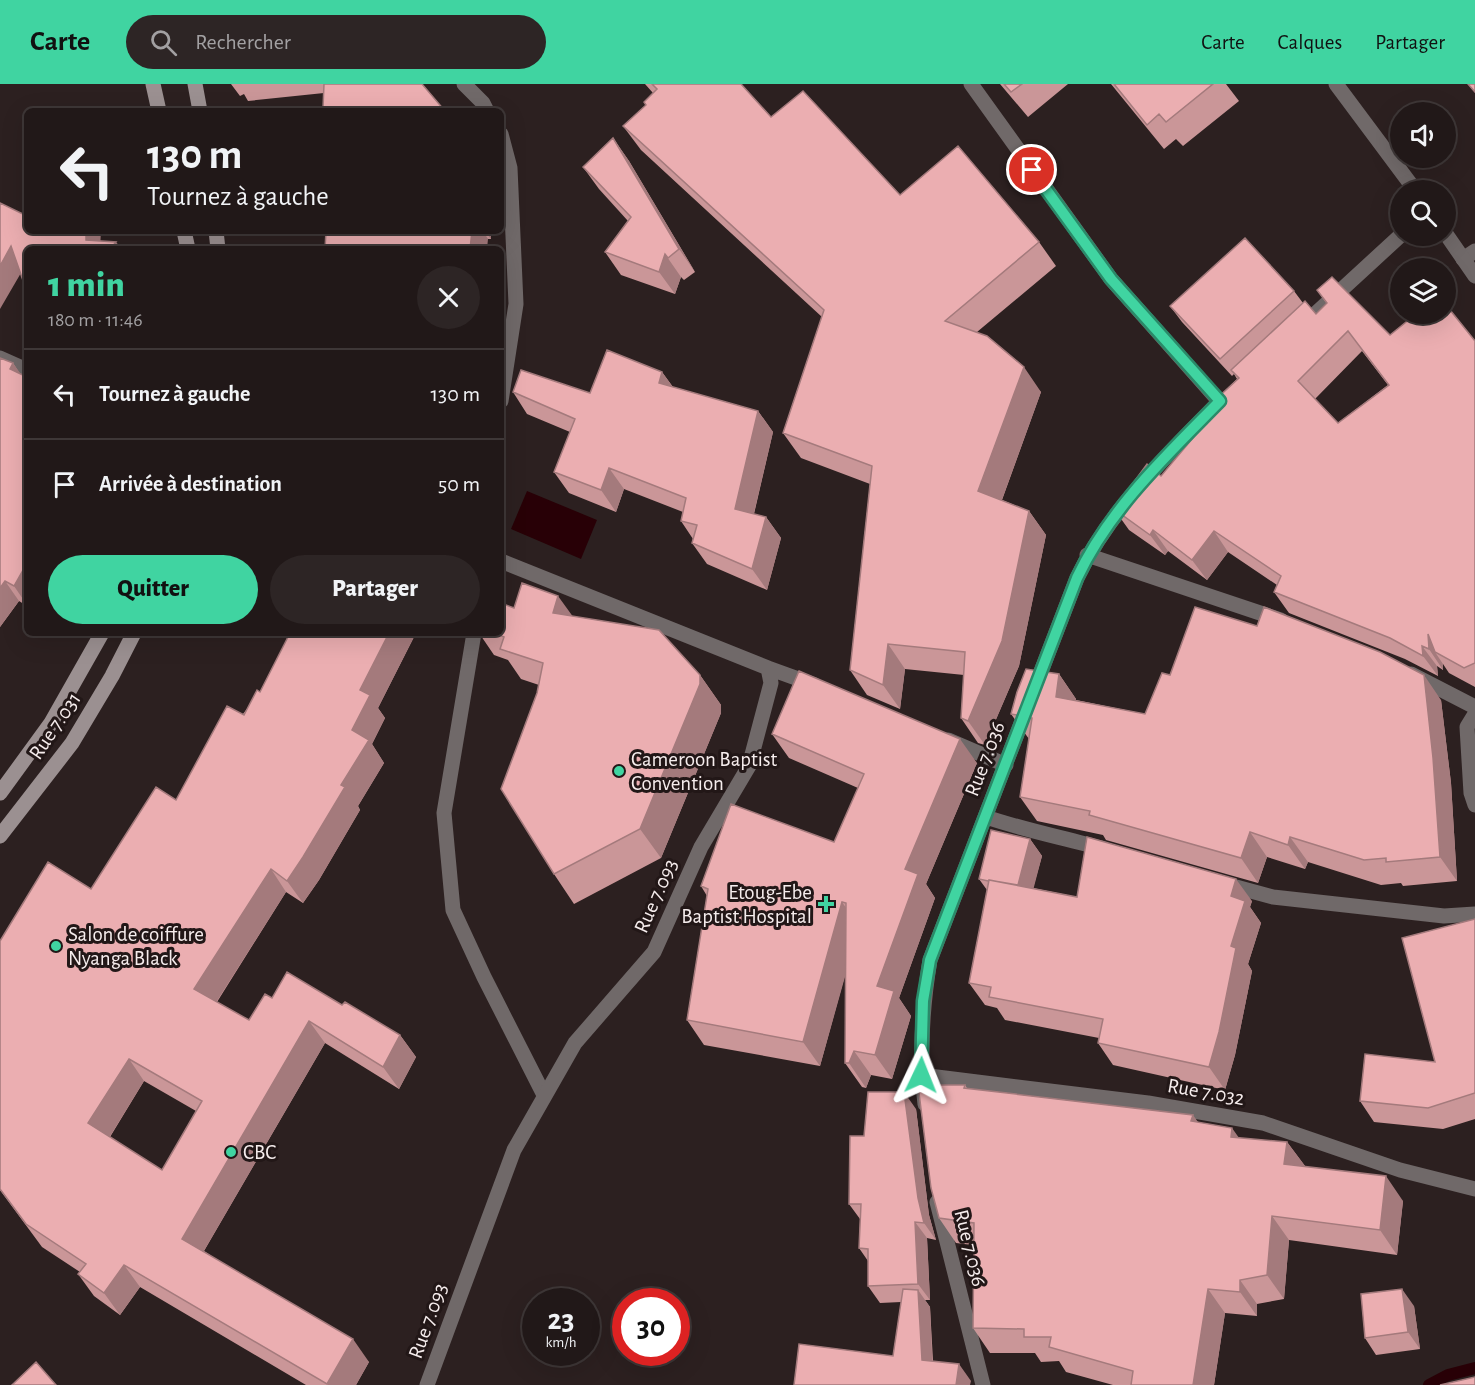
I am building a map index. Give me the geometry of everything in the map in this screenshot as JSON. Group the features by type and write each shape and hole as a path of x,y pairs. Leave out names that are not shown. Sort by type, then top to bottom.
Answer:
{"main road":[{"path":"153,84 158,108"},
{"path":"195,84 199,108"},
{"name":"Rue 7.031","path":"0,793 51,723 100,636"},
{"name":"Rue 7.031","path":"0,836 72,744 132,636"}],"street":[{"path":"464,84 486,108"},
{"name":"Rue 7.036","path":"927,1121 921,1075 923,1001 930,960 1077,578 1088,555 1113,518 1141,483 1224,397 1111,279 971,84"},
{"path":"1336,84 1408,180"},
{"path":"504,145 510,168 516,304 504,382"},
{"path":"1456,243 1469,255 1475,276"},
{"path":"1289,338 1390,245"},
{"path":"0,358 24,369"},
{"path":"1088,555 1295,625"},
{"path":"504,562 768,668 830,690"},
{"path":"474,636 444,813 453,910 544,1095"},
{"name":"Rue 7.093","path":"427,1385 514,1150 575,1043 654,952 701,847 749,766 771,683 768,668"},
{"path":"1401,668 1475,707"},
{"path":"1475,714 1467,727 1471,793 1475,805"},
{"path":"939,736 1006,765"},
{"path":"986,817 1011,826 1042,832 1119,854"},
{"path":"1207,879 1273,897 1444,916 1475,914"},
{"name":"Rue 7.032","path":"921,1075 1148,1103 1263,1123 1400,1170 1475,1190"},
{"name":"Rue 7.036","path":"936,1190 939,1214 983,1385"}],"shaded area":[{"path":"527,491 597,520 581,559 511,529"}],"building":[{"path":"324,84 422,84 442,108 323,108"},
{"path":"652,84 741,84 771,117 803,91 900,195 958,146 1039,242 945,321 987,336 1024,367 978,491 1029,511 1002,641 968,721 961,718 965,652 888,644 883,685 850,670 872,466 783,433 824,310 623,126 646,105 644,102 657,89"},
{"path":"1004,84 1022,84 1011,92"},
{"path":"1114,84 1213,84 1166,122 1159,114 1147,125"},
{"path":"1468,84 1475,84 1475,92"},
{"path":"613,138 679,249 668,258 665,254 659,272 605,252 631,217 583,167"},
{"path":"0,203 24,215 24,234 86,234 86,240 116,242 113,246 24,246 24,283 11,246 0,266"},
{"path":"326,234 472,234 470,246 325,246"},
{"path":"1245,238 1294,291 1220,359 1170,306"},
{"path":"1332,277 1390,335 1404,324 1456,324 1456,317 1475,341 1475,663 1464,668 1435,652 1428,634 1429,649 1422,646 1423,656 1390,638 1274,592 1281,576 1214,531 1192,560 1153,530 1150,535 1114,509 1147,464 1161,476 1208,420 1201,413 1239,378 1231,370 1305,301 1316,314 1327,303 1317,290","holes":["1348,331 1389,385 1338,423 1298,381"]},
{"path":"607,350 662,372 659,383 758,411 735,509 766,517 752,569 692,543 697,525 681,521 686,498 609,468 601,490 554,472 575,419 513,392 521,370 590,393"},
{"path":"0,358 13,363 10,369 24,376 24,568 14,586 5,581 0,588"},
{"name":"Cameroon Baptist Convention","path":"522,583 558,596 553,613 659,630 700,675 700,684 640,829 554,874 501,789 537,693 543,663 500,649 504,637 502,636 504,636 504,604 514,608"},
{"path":"1195,607 1257,626 1264,607 1380,652 1424,675 1440,857 1386,862 1386,858 1364,860 1290,837 1288,845 1250,832 1241,858 1089,815 1090,811 1020,797 1032,718 1011,714 1026,669 1059,674 1056,697 1145,714 1162,673 1170,675"},
{"path":"288,636 387,636 360,690 370,695 352,730 369,740 341,785 345,787 287,881 271,869 194,989 249,1020 265,994 272,998 287,972 342,1005 345,1002 400,1035 383,1067 309,1021 182,1239 353,1339 327,1384 124,1265 104,1293 78,1274 86,1264 26,1224 0,1189 0,941 48,862 91,889 156,787 176,800 227,706 244,715 257,690 260,692","holes":["129,1059 202,1101 162,1170 88,1123"]},
{"path":"799,671 960,739 905,869 918,874 877,986 894,991 875,1055 854,1051 849,1063 845,1063 846,903 842,902 803,1042 687,1020 708,889 701,886 731,804 834,842 864,774 772,734"},
{"path":"991,830 1030,839 1018,885 979,879"},
{"path":"1087,837 1236,879 1231,896 1245,901 1231,946 1236,948 1219,1032 1209,1067 1098,1043 1103,1019 989,997 991,987 969,983 989,880 1077,897"},
{"path":"1475,919 1475,1093 1428,1108 1360,1101 1365,1054 1435,1062 1402,938"},
{"path":"918,1085 965,1085 964,1088 1193,1115 1191,1121 1232,1128 1231,1137 1287,1142 1284,1164 1386,1176 1380,1230 1272,1216 1267,1275 1240,1280 1240,1292 1208,1289 1193,1385 1131,1385 1133,1371 1049,1347 1051,1337 1024,1337 1024,1329 973,1328 974,1223 939,1218 931,1188"},
{"path":"868,1092 904,1092 918,1198 924,1223 915,1222 918,1284 868,1286 868,1249 859,1248 861,1204 849,1204 850,1136 864,1136"},
{"path":"903,1289 918,1290 922,1360 959,1364 956,1385 794,1385 799,1344 893,1356"},
{"path":"1402,1289 1408,1332 1365,1338 1361,1294"},
{"path":"36,1362 56,1385 12,1385"},
{"path":"1475,1377 1475,1385 1440,1385"}],"waterway":[{"path":"1429,1385 1448,1375 1475,1368"}],"place":[{"name":"Cameroon Baptist Convention","path":"619,771"},
{"name":"Etoug-Ebe Baptist Hospital","path":"826,904"},
{"name":"Salon de coiffure Nyanga Black","path":"56,946"},
{"name":"CBC","path":"231,1152"}],"route":[{"path":"921,1075 923,1001 930,960 1077,578 1088,555 1113,518 1141,483 1220,401 1111,279 1032,170"}]}
